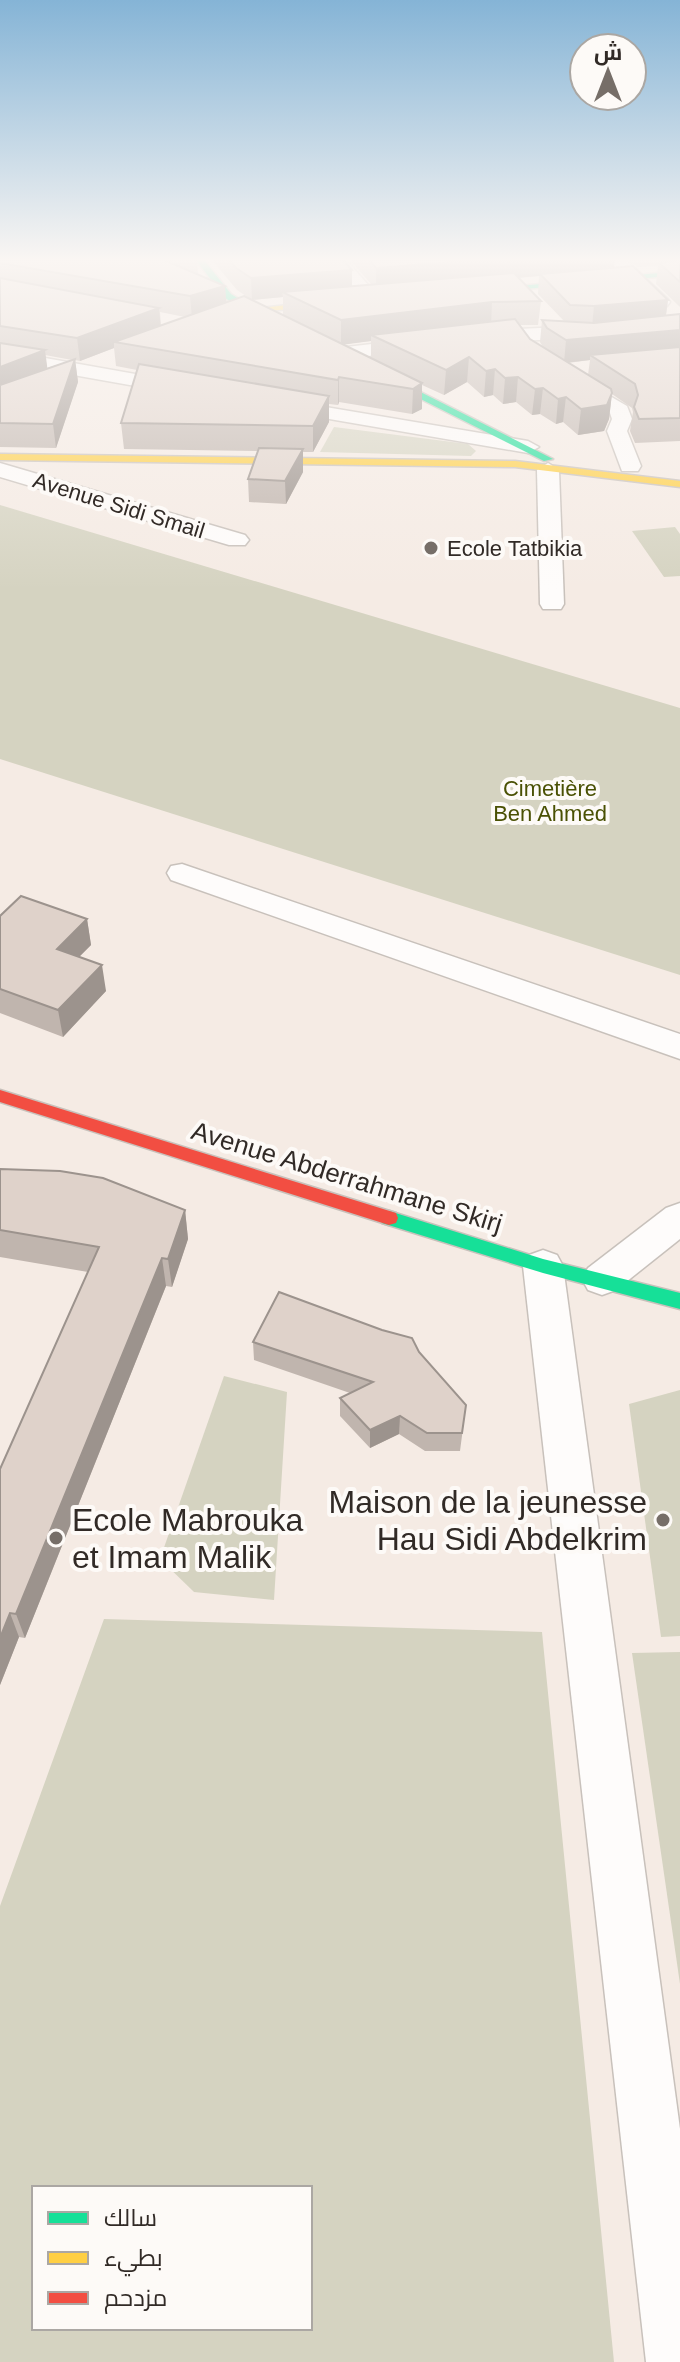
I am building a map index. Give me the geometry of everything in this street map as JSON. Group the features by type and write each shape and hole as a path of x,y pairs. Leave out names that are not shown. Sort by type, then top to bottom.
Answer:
{"street":[{"path":"40,386 78,370"},
{"path":"80,370 200,391"},
{"path":"370,370 528,447 548,464 680,484"},
{"path":"556,370 620,410 622,419 617,431 630,466"},
{"path":"261,402 528,447"},
{"path":"0,457 548,464 680,471"},
{"path":"548,464 552,604"},
{"name":"Avenue Sidi Smail","path":"0,470 237,540"},
{"path":"182,873 680,1047"},
{"name":"Avenue Abderrahmane Skirj","path":"0,1096 543,1266 680,1301"},
{"path":"602,1279 680,1218"},
{"path":"543,1266 679,2362"}],"green space":[{"path":"334,427 468,444 476,451 471,456 320,452"},
{"name":"Cimetière Ben Ahmed","path":"0,505 680,708 680,975 0,759"},
{"path":"675,527 680,534 680,576 664,577 632,531"},
{"path":"224,1376 287,1392 274,1600 194,1592 160,1559"},
{"name":"Maison de la jeunesse Hau Sidi Abdelkrim","path":"680,1390 680,1636 661,1637 629,1404"},
{"path":"104,1619 542,1632 614,2362 0,2362 0,1906"},
{"path":"680,1652 680,1984 632,1653"}],"building":[{"path":"43,370 71,370 53,424 0,423 0,385"},
{"path":"137,370 176,370 329,396 313,426 121,423"},
{"path":"280,370 396,370 422,383 413,389 339,377 338,380"},
{"path":"496,370 581,370 611,389 612,393 607,405 581,409 566,397 558,399 543,388 535,389 518,377 505,378"},
{"path":"614,370 680,370 680,418 639,419 634,407 638,395 635,384"},
{"path":"259,448 303,449 285,481 248,479"},
{"path":"21,896 87,919 57,949 102,965 58,1010 0,989 0,916"},
{"path":"0,1169 60,1171 103,1178 185,1210 168,1259 162,1258 16,1614 10,1613 0,1638 0,1469 99,1247 0,1230"},
{"path":"279,1292 412,1338 419,1352 466,1405 462,1433 427,1433 400,1416 370,1430 340,1398 373,1382 253,1342"}],"traffic: fast":[{"path":"370,370 548,459"},
{"path":"389,1218 543,1266 680,1301"}],"traffic: slow":[{"path":"0,457 515,464 680,484"}],"traffic: jam":[{"path":"0,1096 389,1218"}],"place":[{"name":"Ecole Tatbikia","path":"431,548"},
{"name":"Maison de la jeunesse Hau Sidi Abdelkrim","path":"663,1520"},
{"name":"Ecole Mabrouka et Imam Malik","path":"56,1538"}]}
